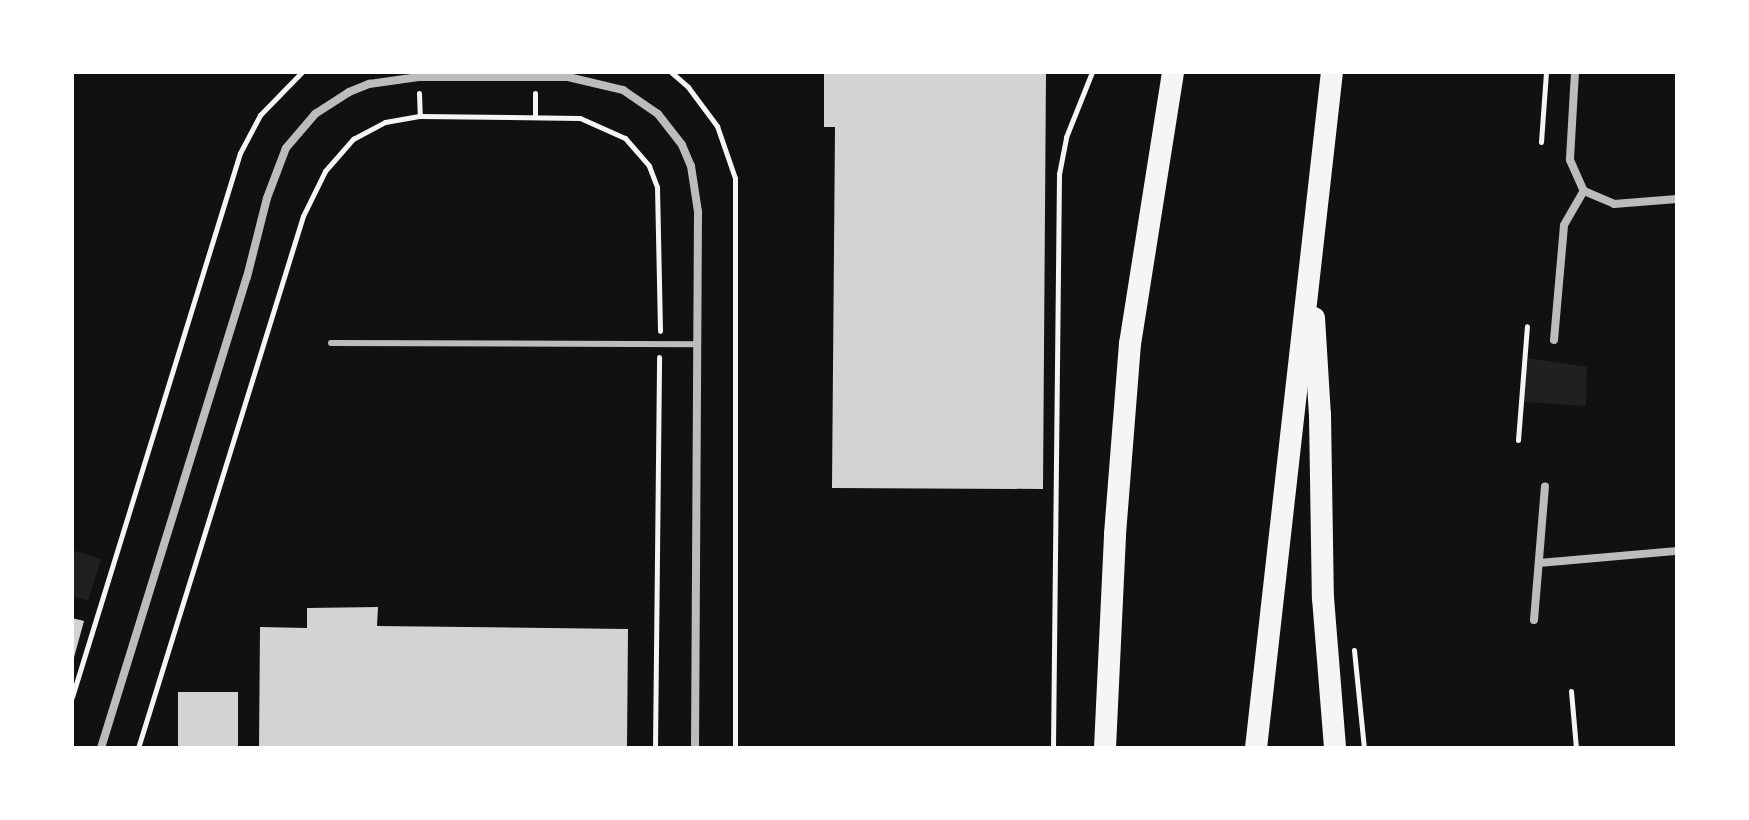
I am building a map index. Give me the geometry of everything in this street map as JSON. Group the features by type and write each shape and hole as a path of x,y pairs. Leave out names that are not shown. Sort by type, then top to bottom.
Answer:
{"highway":[{"path":"1105,748 1115,534 1130,344 1173,72"},
{"path":"1256,748 1332,72"},
{"path":"1310,257 1320,415 1323,598 1335,748"}],"street":[{"path":"1575,72 1570,160 1584,191 1614,204 1677,199"},
{"path":"101,748 247,277 267,198 286,148 315,114 349,92 391,79 462,74 568,77 605,83 641,100 671,128 682,145 696,184 695,748"},
{"path":"1554,340 1564,225 1584,191"},
{"path":"1534,620 1545,486"},
{"path":"1539,563 1677,551"}],"lane":[{"path":"331,343 697,344"}],"path":[{"path":"72,697 240,153 260,115 302,72"},
{"path":"671,72 688,87 717,126 735,178 735,748"},
{"path":"1053,748 1059,174 1066,137 1092,72"},
{"path":"1541,142 1546,72"},
{"path":"138,748 303,216 325,171 353,139 369,128 400,117 448,116 580,118 625,138 649,166 657,187 660,344 655,748"},
{"path":"1518,440 1527,326"},
{"path":"1353,642 1364,748"},
{"path":"1571,691 1576,748"}],"shaded area":[{"path":"1528,358 1587,367 1586,406 1523,402"},
{"path":"72,550 101,559 88,601 72,596"}],"building":[{"path":"824,72 1046,72 1043,489 832,488 835,127 824,127"},
{"path":"378,607 377,626 628,629 627,748 259,748 260,627 307,628 307,608"},
{"path":"72,618 84,621 73,661 72,661"},
{"path":"178,692 238,692 238,748 178,748"}]}
